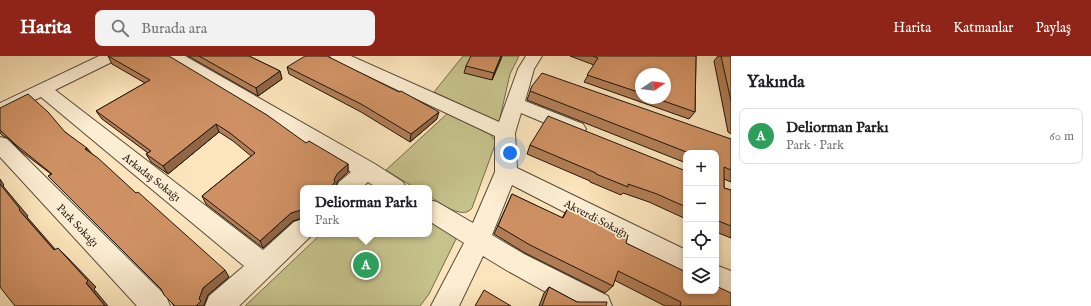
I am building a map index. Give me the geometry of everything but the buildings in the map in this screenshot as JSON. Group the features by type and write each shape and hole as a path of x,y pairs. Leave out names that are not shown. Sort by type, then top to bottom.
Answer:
{"street":[{"path":"0,110 112,56"},
{"path":"173,56 390,185"},
{"path":"338,56 505,133"},
{"path":"445,306 478,240 506,172 505,133 514,103 534,67"},
{"name":"Arkadaş Sokağı","path":"42,89 263,265"},
{"path":"514,103 593,136"},
{"name":"Park Sokağı","path":"0,144 156,306"},
{"path":"350,185 367,170"},
{"name":"Akverdi Sokağı","path":"506,172 683,261"},
{"path":"432,211 515,262 598,306"},
{"path":"219,306 300,231"},
{"path":"719,278 731,284"}],"shaded area":[{"path":"463,56 519,56 510,74 499,122 434,92"},
{"path":"448,113 490,134 496,142 472,208 468,211 463,212 451,209 432,198 432,185 410,185 386,170"},
{"path":"432,219 458,235 429,294 420,306 245,306 318,237 432,237"}],"place":[{"name":"Deliorman Parkı","path":"366,265"}]}
